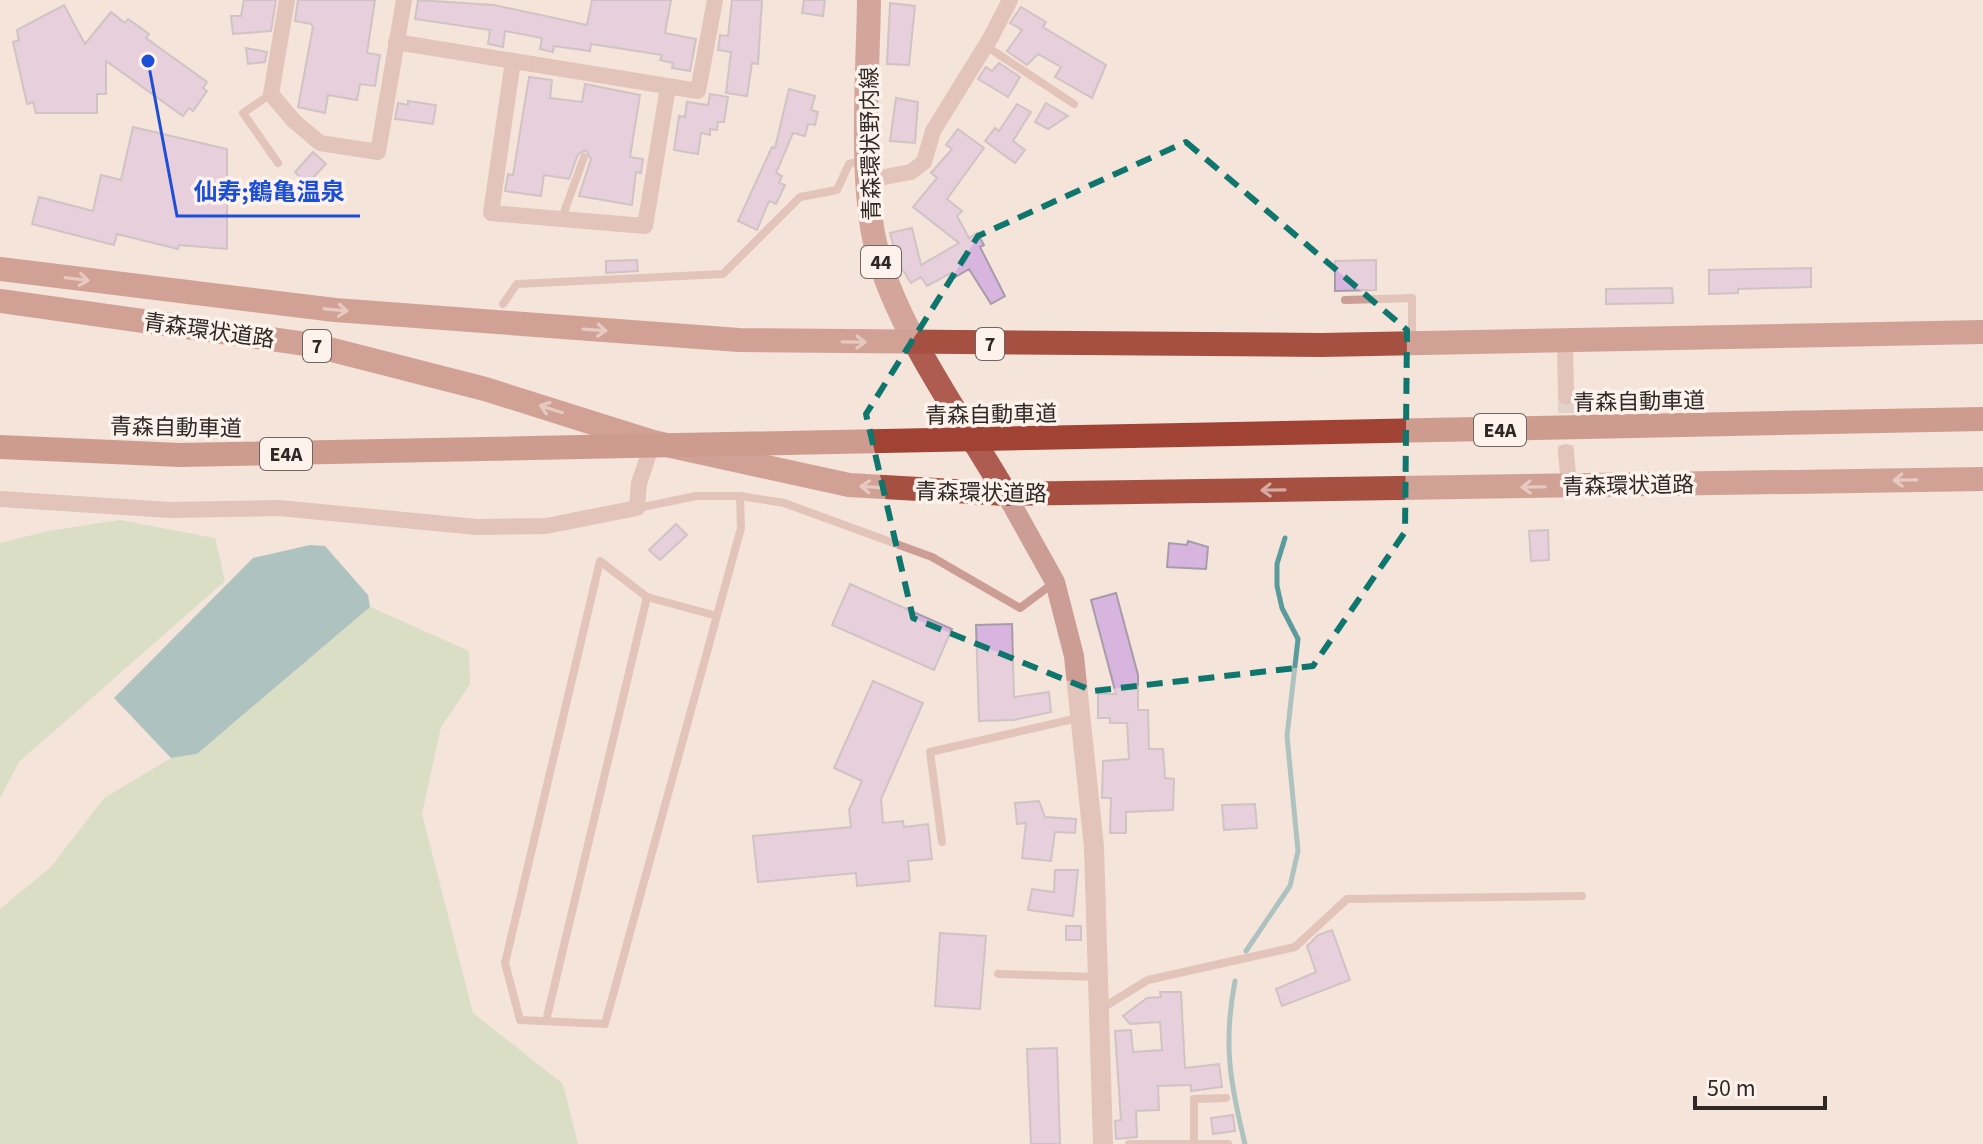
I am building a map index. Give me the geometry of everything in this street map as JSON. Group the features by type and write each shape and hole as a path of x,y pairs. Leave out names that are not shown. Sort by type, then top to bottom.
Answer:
{"highway":[{"name":"青森環状道路","path":"0,269 335,310 739,340 1413,344 1983,332"},
{"name":"青森環状道路","path":"0,301 313,345 470,384 653,442 849,485 1006,494 1983,479"},
{"name":"青森自動車道","path":"0,447 180,455 1983,419"}],"main road":[{"name":"青森環状野内線","path":"869,0 869,169 878,254 917,343 1006,494"}],"street":[{"path":"287,0 271,94 294,121 320,143 378,152 404,0"},
{"path":"396,42 698,91 715,0"},
{"path":"869,169 911,172 924,162 933,131 986,46 1010,0"},
{"path":"513,61 491,213 645,226 668,87"},
{"path":"1565,341 1566,397"},
{"path":"0,499 182,511 279,508 477,527 546,526 637,508 639,483 653,442"},
{"path":"1566,452 1569,486"},
{"path":"1006,494 1041,551 1055,582 1072,644 1094,847 1103,1144"}],"lane":[{"path":"986,46 1074,104"},
{"path":"271,94 243,113 278,163"},
{"path":"562,219 584,157"},
{"path":"503,304 517,284 723,274 800,197 837,190 849,164 869,169"},
{"path":"1345,300 1412,298 1413,344"},
{"path":"637,508 696,496 740,496 784,503 932,557 1020,608 1055,582"},
{"path":"717,616 647,597 600,561 505,963 520,1020 605,1024 717,616 741,528 740,496"},
{"path":"546,1021 647,597"},
{"path":"942,842 930,752 1082,717"},
{"path":"1099,1010 1148,980 1295,947 1347,899 1582,896"},
{"path":"998,974 1098,977"},
{"path":"1194,1141 1194,1099 1226,1098"},
{"path":"1129,1144 1194,1141 1228,1144"}],"highlighted area":[{"path":"1186,142 1407,330 1405,532 1313,666 1093,691 913,618 866,414 978,236"}],"green space":[{"path":"120,520 215,538 225,581 19,762 0,798 0,543 48,531"},
{"path":"370,607 469,651 470,684 441,727 422,814 473,1013 563,1084 578,1144 0,1144 0,909 51,867 104,798 171,758 197,754"}],"water":[{"path":"310,545 325,546 368,595 370,607 197,754 171,758 114,698 253,558"}],"building":[{"path":"244,0 276,0 271,31 233,34 231,16 241,16"},
{"path":"298,0 375,0 367,53 380,55 375,86 360,84 357,100 328,95 325,113 298,107 313,27 295,21"},
{"path":"418,0 494,5 587,25 592,0 671,0 665,33 696,39 690,71 672,68 673,63 660,60 662,55 591,44 590,51 554,46 553,52 540,49 542,38 505,31 503,47 488,44 490,30 415,19"},
{"path":"732,0 762,0 758,64 752,63 747,96 726,93 731,52 718,50 720,35 728,36"},
{"path":"804,0 825,0 823,16 802,13"},
{"path":"890,3 915,6 909,65 887,64"},
{"path":"64,5 85,44 111,12 125,23 128,19 149,34 146,38 207,82 203,88 207,91 193,111 189,108 183,116 106,61 106,94 97,94 97,113 36,113 33,102 27,104 13,42 19,40 17,30"},
{"path":"1021,7 1046,22 1043,27 1106,65 1092,98 1055,77 1061,67 1038,54 1027,65 1007,51 1022,30 1010,23"},
{"path":"246,48 267,52 265,62 248,64"},
{"path":"999,63 1020,77 1008,97 978,79 986,67 992,71"},
{"path":"529,77 552,80 550,98 582,102 585,84 640,95 630,157 643,159 641,173 636,172 632,205 579,196 591,159 586,150 578,154 569,179 544,175 541,196 505,191 508,174 513,175"},
{"path":"789,89 815,96 811,110 818,112 815,125 808,124 805,136 793,133 776,173 782,176 779,183 785,185 776,204 769,201 757,230 738,221 772,147 775,148"},
{"path":"710,94 728,97 724,122 718,122 717,130 710,129 710,135 701,133 698,154 674,150 679,116 685,117 687,102 708,105"},
{"path":"896,98 918,102 915,143 890,141"},
{"path":"408,101 436,105 433,124 395,119 398,103 408,105"},
{"path":"1046,103 1068,116 1048,129 1035,122"},
{"path":"1017,104 1031,112 1013,141 1025,150 1015,163 985,141 995,128 999,131"},
{"path":"133,127 227,149 227,249 179,245 178,249 117,234 114,245 32,224 39,197 93,211 101,175 121,180"},
{"path":"958,129 984,148 947,199 962,211 957,216 969,238 977,233 984,245 980,247 1005,296 991,304 969,269 954,278 951,273 927,286 921,277 911,283 898,262 890,233 912,228 921,265 959,243 913,207 937,178 931,173 952,149 946,145"},
{"path":"313,152 326,164 307,184 295,172"},
{"path":"637,260 638,271 606,273 606,261"},
{"path":"1376,260 1376,290 1335,291 1335,261"},
{"path":"1811,268 1811,287 1738,289 1738,293 1709,294 1709,270"},
{"path":"1672,288 1673,303 1606,304 1606,289"},
{"path":"676,524 687,535 660,560 649,550"},
{"path":"1548,530 1549,560 1531,561 1529,531"},
{"path":"1188,541 1208,547 1206,569 1167,567 1169,543 1187,545"},
{"path":"850,584 952,629 934,670 832,625"},
{"path":"1116,593 1138,675 1138,710 1148,710 1149,749 1163,749 1165,778 1174,779 1173,810 1126,812 1126,833 1110,833 1111,798 1102,798 1103,761 1129,759 1127,723 1110,723 1110,718 1098,718 1098,694 1116,694 1091,600"},
{"path":"1012,624 1014,697 1049,692 1051,712 1014,720 979,721 976,625"},
{"path":"873,681 923,703 881,799 883,823 903,821 904,827 928,824 932,859 908,861 910,881 857,886 856,873 758,882 753,836 851,827 849,810 862,781 834,768"},
{"path":"1039,801 1045,817 1076,819 1075,833 1055,832 1051,861 1022,858 1026,823 1017,824 1015,803"},
{"path":"1255,804 1257,828 1224,830 1222,805"},
{"path":"1055,870 1078,870 1073,916 1028,910 1032,889 1054,892"},
{"path":"1066,926 1081,926 1081,940 1066,940"},
{"path":"1332,930 1350,980 1282,1006 1276,989 1316,972 1307,946 1318,935"},
{"path":"940,933 986,936 980,1009 935,1006"},
{"path":"1160,992 1181,992 1185,1068 1219,1064 1222,1087 1191,1091 1191,1085 1158,1086 1159,1110 1136,1111 1137,1137 1116,1139 1115,1121 1121,1120 1115,1031 1131,1030 1133,1052 1162,1050 1160,1022 1130,1024 1123,1016 1147,998 1161,997"},
{"path":"1057,1048 1060,1144 1031,1144 1027,1049"},
{"path":"1233,1115 1235,1131 1213,1134 1211,1118"}],"waterway":[{"path":"1246,951 1290,886 1298,851 1287,736 1298,639 1282,608 1277,586 1277,564 1285,538"},
{"path":"1235,981 1229,1024 1230,1063 1245,1144"}],"tunnel":[{"path":"1566,397 1566,452"}],"place":[{"name":"仙寿;鶴亀温泉","path":"148,61"}]}
